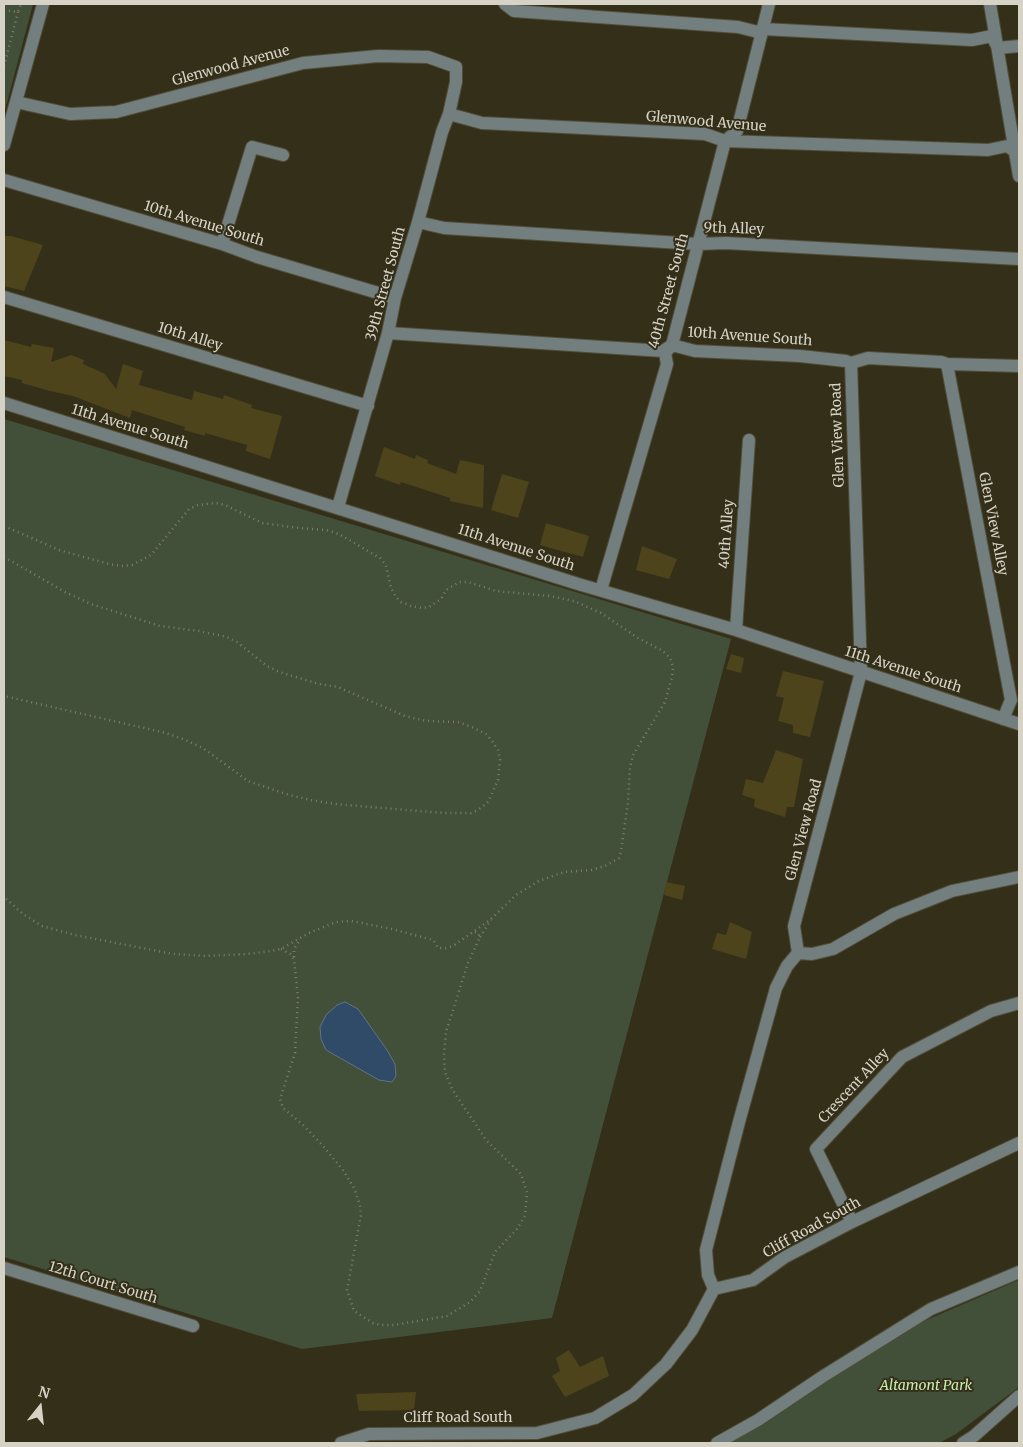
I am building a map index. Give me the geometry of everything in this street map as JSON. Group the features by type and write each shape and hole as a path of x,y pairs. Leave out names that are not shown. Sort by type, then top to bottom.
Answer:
{"street":[{"path":"4,146 43,4"},
{"path":"505,4 514,11 738,27 758,32 763,29 972,40 992,36 998,48"},
{"name":"40th Street South","path":"601,590 667,364 666,353 672,345 725,141 736,132 769,4"},
{"path":"990,4 1018,152 1019,176"},
{"path":"998,48 1019,46"},
{"name":"Glenwood Avenue","path":"16,102 70,114 116,112 303,63 388,56 428,57 456,67"},
{"name":"39th Street South","path":"338,507 388,333 395,298 442,132 449,114 456,82 456,67"},
{"name":"Glenwood Avenue","path":"449,114 482,123 705,134 725,141 988,150 1008,146 1018,152"},
{"path":"222,244 252,147 283,155"},
{"name":"10th Avenue South","path":"4,180 222,244 257,257 395,298"},
{"name":"9th Alley","path":"418,222 444,228 697,244 726,243 1019,259"},
{"name":"10th Alley","path":"4,297 368,406"},
{"name":"10th Avenue South","path":"388,333 663,351 672,345 695,351 800,356 846,361 851,364 868,358 947,364 1019,366"},
{"name":"Glen View Road","path":"798,952 794,926 861,672 851,364"},
{"name":"Glen View Alley","path":"947,364 1011,700 1003,718"},
{"name":"11th Avenue South","path":"4,403 601,590 736,630 1019,724"},
{"name":"40th Alley","path":"736,630 749,440"},
{"path":"714,1289 708,1275 706,1250 708,1241 776,988 787,966 798,952 812,954 833,949 894,914 944,894 1019,877"},
{"name":"Crescent Alley","path":"852,1222 816,1149 902,1057 991,1011 1019,1003"},
{"name":"Cliff Road South","path":"341,1443 369,1434 537,1432 595,1418 632,1395 666,1364 692,1330 714,1289 753,1280 785,1257 852,1222 1019,1143"},
{"name":"12th Court South","path":"4,1268 193,1326"},
{"path":"717,1443 758,1420 822,1377 931,1309 1019,1272"},
{"path":"963,1443 974,1436 1019,1396"}],"path":[{"path":"4,66 21,4"},
{"path":"4,10 18,12"},
{"path":"4,526 59,550 110,564 126,565 140,562 151,554 190,509 198,505 216,503 225,505 262,523 326,530 339,534 380,558 386,565 391,588 396,596 401,602 411,606 429,607 441,599 446,590 459,582 468,582 496,591 550,596 588,606 663,652 670,658 673,667 665,702 633,755 619,858 605,866 592,870 564,872 539,881 516,896 493,917 453,946 438,948 433,940 351,921 336,922 281,949 247,954 206,956 173,954 144,950 42,926 23,914 4,897"},
{"path":"4,557 65,592 91,604 160,626 191,629 227,637 237,642 267,666 279,672 319,684 338,686 405,716 426,721 458,722 472,727 486,734 498,750 500,760 498,780 488,802 471,813 443,814 310,800 248,781 203,748 183,739 4,696"},
{"path":"301,938 294,949 298,998 295,1053 280,1099 283,1108 323,1146 343,1170 354,1188 361,1215 347,1290 354,1311 372,1323 394,1325 448,1316 470,1302 480,1291 495,1252 517,1229 525,1216 527,1193 521,1174 482,1134 452,1089 446,1072 444,1055 446,1032 468,963 479,937 493,917"},
{"path":"473,931 479,934 479,937"},
{"path":"281,949 290,954 294,959"}],"green space":[{"path":"4,4 33,4 4,114"},
{"path":"4,419 731,639 552,1318 302,1349 4,1257"},
{"name":"Altamont Park","path":"1019,1280 1019,1387 956,1434 939,1443 728,1443 767,1422 843,1369 922,1322"}],"water":[{"path":"345,1002 358,1009 387,1050 395,1064 396,1076 392,1082 379,1080 326,1050 321,1039 320,1027 326,1015 337,1005"}],"building":[{"path":"4,236 11,236 43,245 24,291 4,286"},
{"path":"4,340 31,347 32,344 54,348 51,362 71,355 84,360 83,364 105,374 116,389 123,364 143,371 139,385 192,400 194,391 223,399 224,395 252,405 251,408 282,416 270,459 246,451 247,445 205,433 205,436 184,430 185,427 132,410 130,418 73,396 22,383 22,380 4,376"},
{"path":"384,447 415,459 416,455 428,460 427,463 456,474 460,460 484,465 483,508 450,501 450,498 401,482 400,485 375,476"},
{"path":"502,474 529,482 518,518 491,510"},
{"path":"546,523 589,536 583,557 540,545"},
{"path":"642,546 677,559 669,579 636,570"},
{"path":"731,654 744,658 741,673 726,669"},
{"path":"783,671 824,681 810,737 793,733 793,725 778,721 784,698 776,696"},
{"path":"776,750 803,759 794,807 787,807 785,817 754,807 755,799 742,795 746,779 763,783"},
{"path":"666,882 685,886 682,900 664,895"},
{"path":"730,922 752,932 746,959 712,949 717,933 726,935"},
{"path":"569,1350 580,1367 603,1356 609,1376 565,1397 552,1376 560,1371 556,1358"},
{"path":"416,1392 414,1410 359,1411 356,1394"}]}
